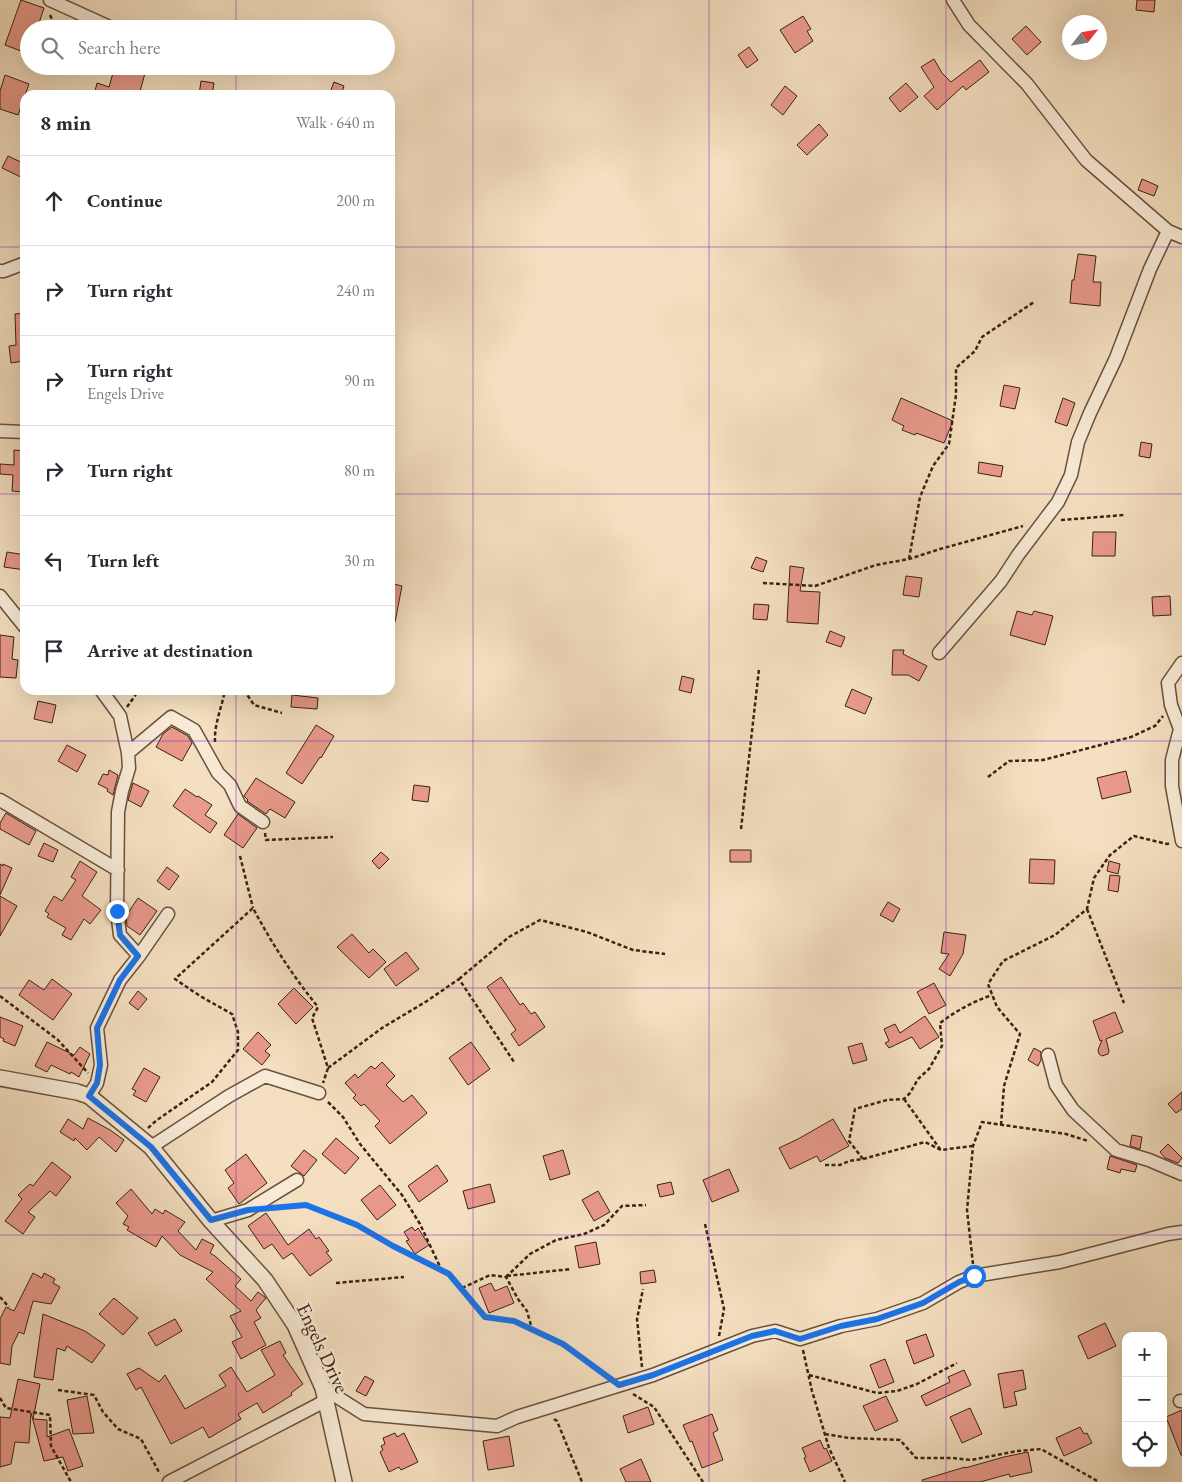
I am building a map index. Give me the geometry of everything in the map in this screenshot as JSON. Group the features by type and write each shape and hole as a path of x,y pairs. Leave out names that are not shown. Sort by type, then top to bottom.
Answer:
{"street":[{"path":"50,0 94,20"},
{"path":"953,0 969,25 1027,84 1086,160 1168,231 1182,237"},
{"path":"938,653 1001,581 1058,502 1071,475 1078,442 1116,358 1150,269 1168,231"},
{"path":"0,271 20,265"},
{"path":"0,431 20,432"},
{"path":"0,596 20,621"},
{"path":"1181,841 1172,786 1172,760 1180,729 1171,706 1168,683 1182,663"},
{"path":"105,695 120,716 128,753 129,768 118,812 117,911 120,935 138,956"},
{"path":"128,753 171,717 194,730 218,773 230,785 240,806 263,822"},
{"path":"0,800 118,870"},
{"path":"93,1089 100,1065 97,1028 120,980 168,914"},
{"path":"1048,1055 1056,1085 1073,1110 1116,1150 1149,1160 1182,1174"},
{"path":"151,1147 229,1096 265,1076 319,1093"},
{"name":"Engels Drive","path":"0,1078 77,1092 93,1089 151,1147 211,1220 265,1280 295,1325 325,1394 344,1482"},
{"path":"211,1220 248,1210 297,1180"},
{"path":"164,1478 325,1394 364,1414 497,1426 518,1417 643,1378 752,1336 775,1331 800,1339 841,1326 877,1319 923,1303 959,1282 974,1276 1060,1262 1182,1232"}],"path":[{"path":"909,559 920,497 933,466 949,444 956,395 956,368 975,351 982,337 1034,302"},
{"path":"763,583 815,586 876,565 909,559 1043,521 1124,515"},
{"path":"741,829 759,669"},
{"path":"120,716 135,695"},
{"path":"216,748 214,732 224,695"},
{"path":"247,695 254,705 282,713"},
{"path":"988,777 1010,762 1043,760 1131,737 1155,726 1171,706"},
{"path":"263,822 266,840 333,837"},
{"path":"1124,1003 1087,909 1094,878 1110,855 1134,836 1167,844 1181,841"},
{"path":"240,856 253,908 270,941 318,1007 312,1018 328,1068"},
{"path":"138,1135 212,1082 238,1050 238,1032 232,1014 175,979 253,908"},
{"path":"1001,1125 1004,1086 1020,1034 997,1007 988,984 1003,961 1055,935 1087,909"},
{"path":"442,1270 420,1224 402,1195 360,1144 343,1117 319,1093 328,1068 382,1028 459,979 509,937 540,920 587,932 633,950 665,954"},
{"path":"459,979 514,1062"},
{"path":"863,1159 849,1141 855,1109 886,1100 904,1098 910,1093 918,1080 929,1069 942,1046 940,1023 956,1011 992,994"},
{"path":"0,996 58,1040 93,1089"},
{"path":"904,1098 941,1150"},
{"path":"974,1276 967,1210 972,1146 982,1122 1066,1134 1086,1141 1107,1140"},
{"path":"825,1165 840,1165 849,1161 925,1142 941,1150 972,1146"},
{"path":"248,1210 306,1205 357,1225 393,1246 449,1274 485,1317 514,1321 563,1344 654,1408 703,1482"},
{"path":"506,1277 530,1254 556,1240 584,1234 604,1226 622,1206 646,1205"},
{"path":"705,1224 724,1309 721,1332 714,1351"},
{"path":"462,1289 490,1275 506,1277 571,1269"},
{"path":"336,1283 404,1277"},
{"path":"506,1277 527,1311 532,1329"},
{"path":"643,1289 637,1319 643,1378"},
{"path":"0,1297 9,1307"},
{"path":"800,1339 829,1448 845,1482"},
{"path":"809,1375 877,1392 897,1391 917,1384 957,1363"},
{"path":"58,1390 94,1395 103,1412 118,1429 141,1439 164,1478"},
{"path":"0,1398 6,1408 50,1415 51,1446 70,1482"},
{"path":"541,1410 558,1421 582,1482"},
{"path":"825,1434 850,1438 900,1440 916,1458 970,1460 1017,1451 1041,1449 1099,1482"}],"building":[{"path":"21,0 44,8 40,20 20,20 20,51 5,45"},
{"path":"1137,0 1155,0 1154,12 1136,10"},
{"path":"803,16 811,29 807,31 813,41 795,53 780,30"},
{"path":"1026,26 1041,42 1027,55 1012,39"},
{"path":"749,47 758,60 747,68 738,55"},
{"path":"934,59 942,73 951,82 980,60 989,72 966,90 963,86 937,110 924,96 934,87 921,67"},
{"path":"5,75 29,84 27,90 20,90 20,109 18,115 0,109 0,91"},
{"path":"112,75 145,75 140,90 95,90 97,83 109,87"},
{"path":"201,81 214,83 213,90 200,90"},
{"path":"334,82 344,86 343,90 331,90"},
{"path":"906,83 918,97 900,112 889,98"},
{"path":"785,86 797,96 783,115 771,105"},
{"path":"819,124 828,135 807,155 797,145"},
{"path":"8,156 20,162 20,177 2,168"},
{"path":"1142,179 1158,186 1154,196 1138,190"},
{"path":"1078,254 1096,256 1093,282 1101,282 1100,306 1070,303 1072,280 1074,280"},
{"path":"15,314 20,314 20,362 11,363 9,346 16,345"},
{"path":"1004,385 1020,388 1015,409 1000,406"},
{"path":"901,398 953,421 944,443 902,430 904,426 892,420"},
{"path":"1063,398 1075,403 1067,426 1055,422"},
{"path":"1141,442 1152,444 1150,458 1139,456"},
{"path":"14,450 20,451 20,492 12,491 13,475 0,474 0,464 14,465"},
{"path":"979,462 1003,466 1001,477 978,473"},
{"path":"1093,532 1116,532 1115,556 1092,556"},
{"path":"7,552 20,554 20,569 4,567"},
{"path":"756,557 767,561 763,572 751,568"},
{"path":"790,566 804,568 800,591 820,592 818,624 787,622"},
{"path":"906,576 922,578 919,597 903,595"},
{"path":"395,584 402,586 395,622"},
{"path":"1170,596 1171,615 1153,616 1152,597"},
{"path":"754,604 769,605 767,620 753,619"},
{"path":"1017,611 1032,615 1034,611 1053,616 1045,645 1010,635"},
{"path":"830,631 845,637 841,647 826,642"},
{"path":"0,635 14,637 12,659 18,660 16,678 0,677"},
{"path":"893,650 904,650 903,654 927,666 919,681 908,675 892,675"},
{"path":"682,676 694,679 691,693 679,690"},
{"path":"852,689 872,698 865,714 845,706"},
{"path":"292,695 318,698 317,709 291,707"},
{"path":"38,701 56,705 52,723 34,719"},
{"path":"316,725 334,736 302,784 286,773"},
{"path":"172,727 188,736 192,743 182,761 156,747 163,734"},
{"path":"67,745 86,755 77,772 58,761"},
{"path":"109,770 118,775 113,795 107,791 108,789 98,784 103,774 108,775"},
{"path":"1126,771 1131,792 1102,799 1097,778"},
{"path":"256,778 295,802 285,818 270,809 266,814 247,801 244,796"},
{"path":"133,783 149,791 141,807 128,800"},
{"path":"414,785 430,787 428,802 412,800"},
{"path":"185,789 212,805 205,815 217,823 210,833 173,806"},
{"path":"6,813 36,831 29,845 0,829 0,823"},
{"path":"238,814 257,828 243,848 224,835"},
{"path":"44,843 58,850 53,862 38,856"},
{"path":"730,850 751,850 751,862 730,862"},
{"path":"381,852 389,859 379,869 372,861"},
{"path":"1030,859 1055,860 1054,884 1029,883"},
{"path":"80,861 97,872 82,896 101,910 90,924 84,919 71,940 62,935 66,928 47,917 49,914 45,911 54,896 62,901 76,880 71,877"},
{"path":"1109,861 1120,864 1118,874 1107,871"},
{"path":"0,864 12,868 0,895"},
{"path":"167,867 179,876 169,890 157,881"},
{"path":"1110,875 1120,876 1118,892 1108,890"},
{"path":"0,896 17,906 0,936"},
{"path":"138,898 157,911 140,935 127,926 126,916"},
{"path":"888,902 900,909 893,922 880,915"},
{"path":"944,932 966,935 963,954 950,976 939,969 949,954 941,953"},
{"path":"352,934 369,953 373,949 386,962 369,978 337,947"},
{"path":"406,952 419,969 396,986 384,969"},
{"path":"501,977 520,1005 523,1003 531,1014 535,1012 545,1027 519,1046 511,1034 516,1030 487,987"},
{"path":"52,979 72,994 53,1020 19,995 29,980 44,990"},
{"path":"934,983 946,1005 929,1014 917,992"},
{"path":"294,988 313,1007 296,1024 278,1004"},
{"path":"138,991 147,999 138,1010 129,1003"},
{"path":"1115,1012 1123,1032 1106,1039 1109,1051 1108,1054 1102,1056 1098,1050 1102,1040 1100,1041 1093,1021"},
{"path":"925,1016 939,1037 920,1049 912,1037 889,1048 885,1043 889,1041 884,1029 895,1024 900,1033"},
{"path":"0,1017 23,1026 15,1046 3,1041 4,1039 0,1037"},
{"path":"258,1032 271,1045 265,1051 270,1055 262,1065 243,1049"},
{"path":"47,1042 74,1055 80,1047 90,1054 79,1077 51,1065 47,1072 35,1066"},
{"path":"471,1042 490,1069 468,1085 449,1058"},
{"path":"862,1043 867,1060 853,1064 848,1047"},
{"path":"1034,1048 1041,1052 1041,1060 1038,1066 1028,1060"},
{"path":"382,1062 395,1076 386,1085 403,1102 412,1095 427,1113 390,1144 375,1126 380,1121 364,1104 361,1106 353,1098 356,1095 345,1083 355,1074 358,1078 371,1066 375,1069"},
{"path":"144,1068 160,1077 146,1102 133,1095 136,1091 132,1089"},
{"path":"1182,1092 1182,1109 1176,1113 1168,1104"},
{"path":"88,1118 124,1140 116,1152 99,1137 87,1150 75,1138 74,1141 60,1132 68,1119 83,1129"},
{"path":"833,1119 849,1146 820,1162 817,1156 790,1169 779,1148"},
{"path":"1132,1135 1142,1137 1140,1149 1130,1146"},
{"path":"336,1138 359,1158 345,1174 322,1154"},
{"path":"1168,1144 1182,1158 1178,1163 1165,1158 1160,1152"},
{"path":"304,1150 317,1160 304,1176 291,1166"},
{"path":"563,1150 570,1174 550,1180 543,1156"},
{"path":"246,1154 267,1183 239,1204 228,1188 234,1183 225,1170"},
{"path":"1110,1156 1137,1165 1135,1172 1121,1169 1120,1173 1107,1169"},
{"path":"52,1162 71,1177 56,1196 50,1191 28,1212 35,1217 23,1234 5,1221 22,1199 18,1195 30,1184 33,1186"},
{"path":"437,1165 448,1181 419,1202 408,1186"},
{"path":"729,1169 739,1191 712,1202 703,1180"},
{"path":"671,1182 674,1194 660,1197 657,1185"},
{"path":"490,1184 495,1202 468,1209 463,1191"},
{"path":"380,1185 396,1205 377,1220 361,1200"},
{"path":"131,1189 152,1214 155,1209 163,1214 165,1210 185,1222 178,1231 196,1250 202,1239 214,1245 210,1253 241,1279 235,1286 251,1301 258,1292 266,1298 256,1310 261,1318 254,1322 266,1345 241,1359 232,1342 242,1337 230,1316 241,1311 206,1279 213,1272 180,1255 162,1236 156,1247 127,1230 129,1227 123,1224 128,1216 116,1203"},
{"path":"598,1191 610,1212 594,1221 582,1200"},
{"path":"266,1213 288,1245 309,1229 316,1239 319,1237 329,1251 326,1252 332,1260 310,1276 292,1253 283,1259 272,1244 264,1249 248,1226"},
{"path":"412,1227 415,1231 418,1228 429,1245 415,1254 406,1241 409,1240 404,1232"},
{"path":"596,1242 600,1264 579,1268 575,1246"},
{"path":"654,1270 656,1282 641,1284 640,1272"},
{"path":"33,1273 42,1278 44,1273 55,1279 53,1283 60,1287 51,1304 33,1301 24,1334 19,1332 12,1346 10,1365 0,1363 0,1319 6,1307 14,1311"},
{"path":"491,1283 495,1291 507,1286 514,1303 489,1313 479,1288"},
{"path":"114,1298 138,1318 123,1335 99,1314"},
{"path":"43,1314 85,1331 105,1345 92,1363 67,1346 65,1351 57,1348 53,1380 34,1377"},
{"path":"175,1319 182,1331 156,1346 148,1333"},
{"path":"1105,1323 1116,1346 1088,1359 1078,1336"},
{"path":"926,1334 934,1356 914,1364 906,1341"},
{"path":"280,1341 286,1353 283,1355 303,1384 291,1393 292,1395 263,1413 257,1403 238,1414 241,1419 209,1438 203,1427 171,1444 141,1387 136,1390 127,1374 139,1368 159,1382 165,1375 185,1409 226,1386 219,1375 231,1367 247,1392 275,1375 261,1350"},
{"path":"885,1359 894,1382 879,1388 870,1365"},
{"path":"964,1370 971,1385 926,1406 921,1396 950,1382 948,1377"},
{"path":"1023,1370 1026,1389 1014,1392 1017,1405 1004,1408 998,1374"},
{"path":"365,1376 374,1381 366,1396 356,1391"},
{"path":"18,1379 40,1384 33,1419 47,1420 47,1437 69,1429 83,1466 68,1471 63,1457 44,1461 31,1413 29,1443 15,1442 11,1464 0,1467 0,1417 10,1418"},
{"path":"87,1396 94,1433 73,1434 67,1400"},
{"path":"886,1396 898,1421 875,1431 863,1406"},
{"path":"648,1407 654,1424 628,1433 623,1416"},
{"path":"970,1408 982,1434 962,1443 950,1417"},
{"path":"1182,1410 1182,1455 1167,1420 1167,1417"},
{"path":"712,1414 718,1430 713,1433 723,1460 702,1468 692,1441 690,1442 683,1425"},
{"path":"1080,1427 1084,1434 1087,1433 1092,1443 1064,1456 1056,1438"},
{"path":"395,1433 397,1437 404,1433 418,1462 401,1470 399,1467 389,1472 380,1452 383,1450 381,1446 385,1444 383,1438"},
{"path":"509,1436 514,1466 488,1470 483,1441"},
{"path":"820,1440 832,1461 810,1472 802,1448"},
{"path":"1028,1452 1032,1472 1010,1477 1009,1474 980,1482 923,1482 922,1480 965,1467"},
{"path":"641,1459 651,1482 626,1482 620,1469"}],"route":[{"path":"117,911 120,935 138,956 120,980 97,1028 100,1065 97,1083 89,1096 151,1147 211,1220 248,1210 306,1205 357,1225 393,1246 449,1274 485,1317 514,1321 563,1344 619,1385 653,1375 752,1336 775,1331 800,1339 841,1326 877,1319 923,1303 959,1282 974,1276"}]}
